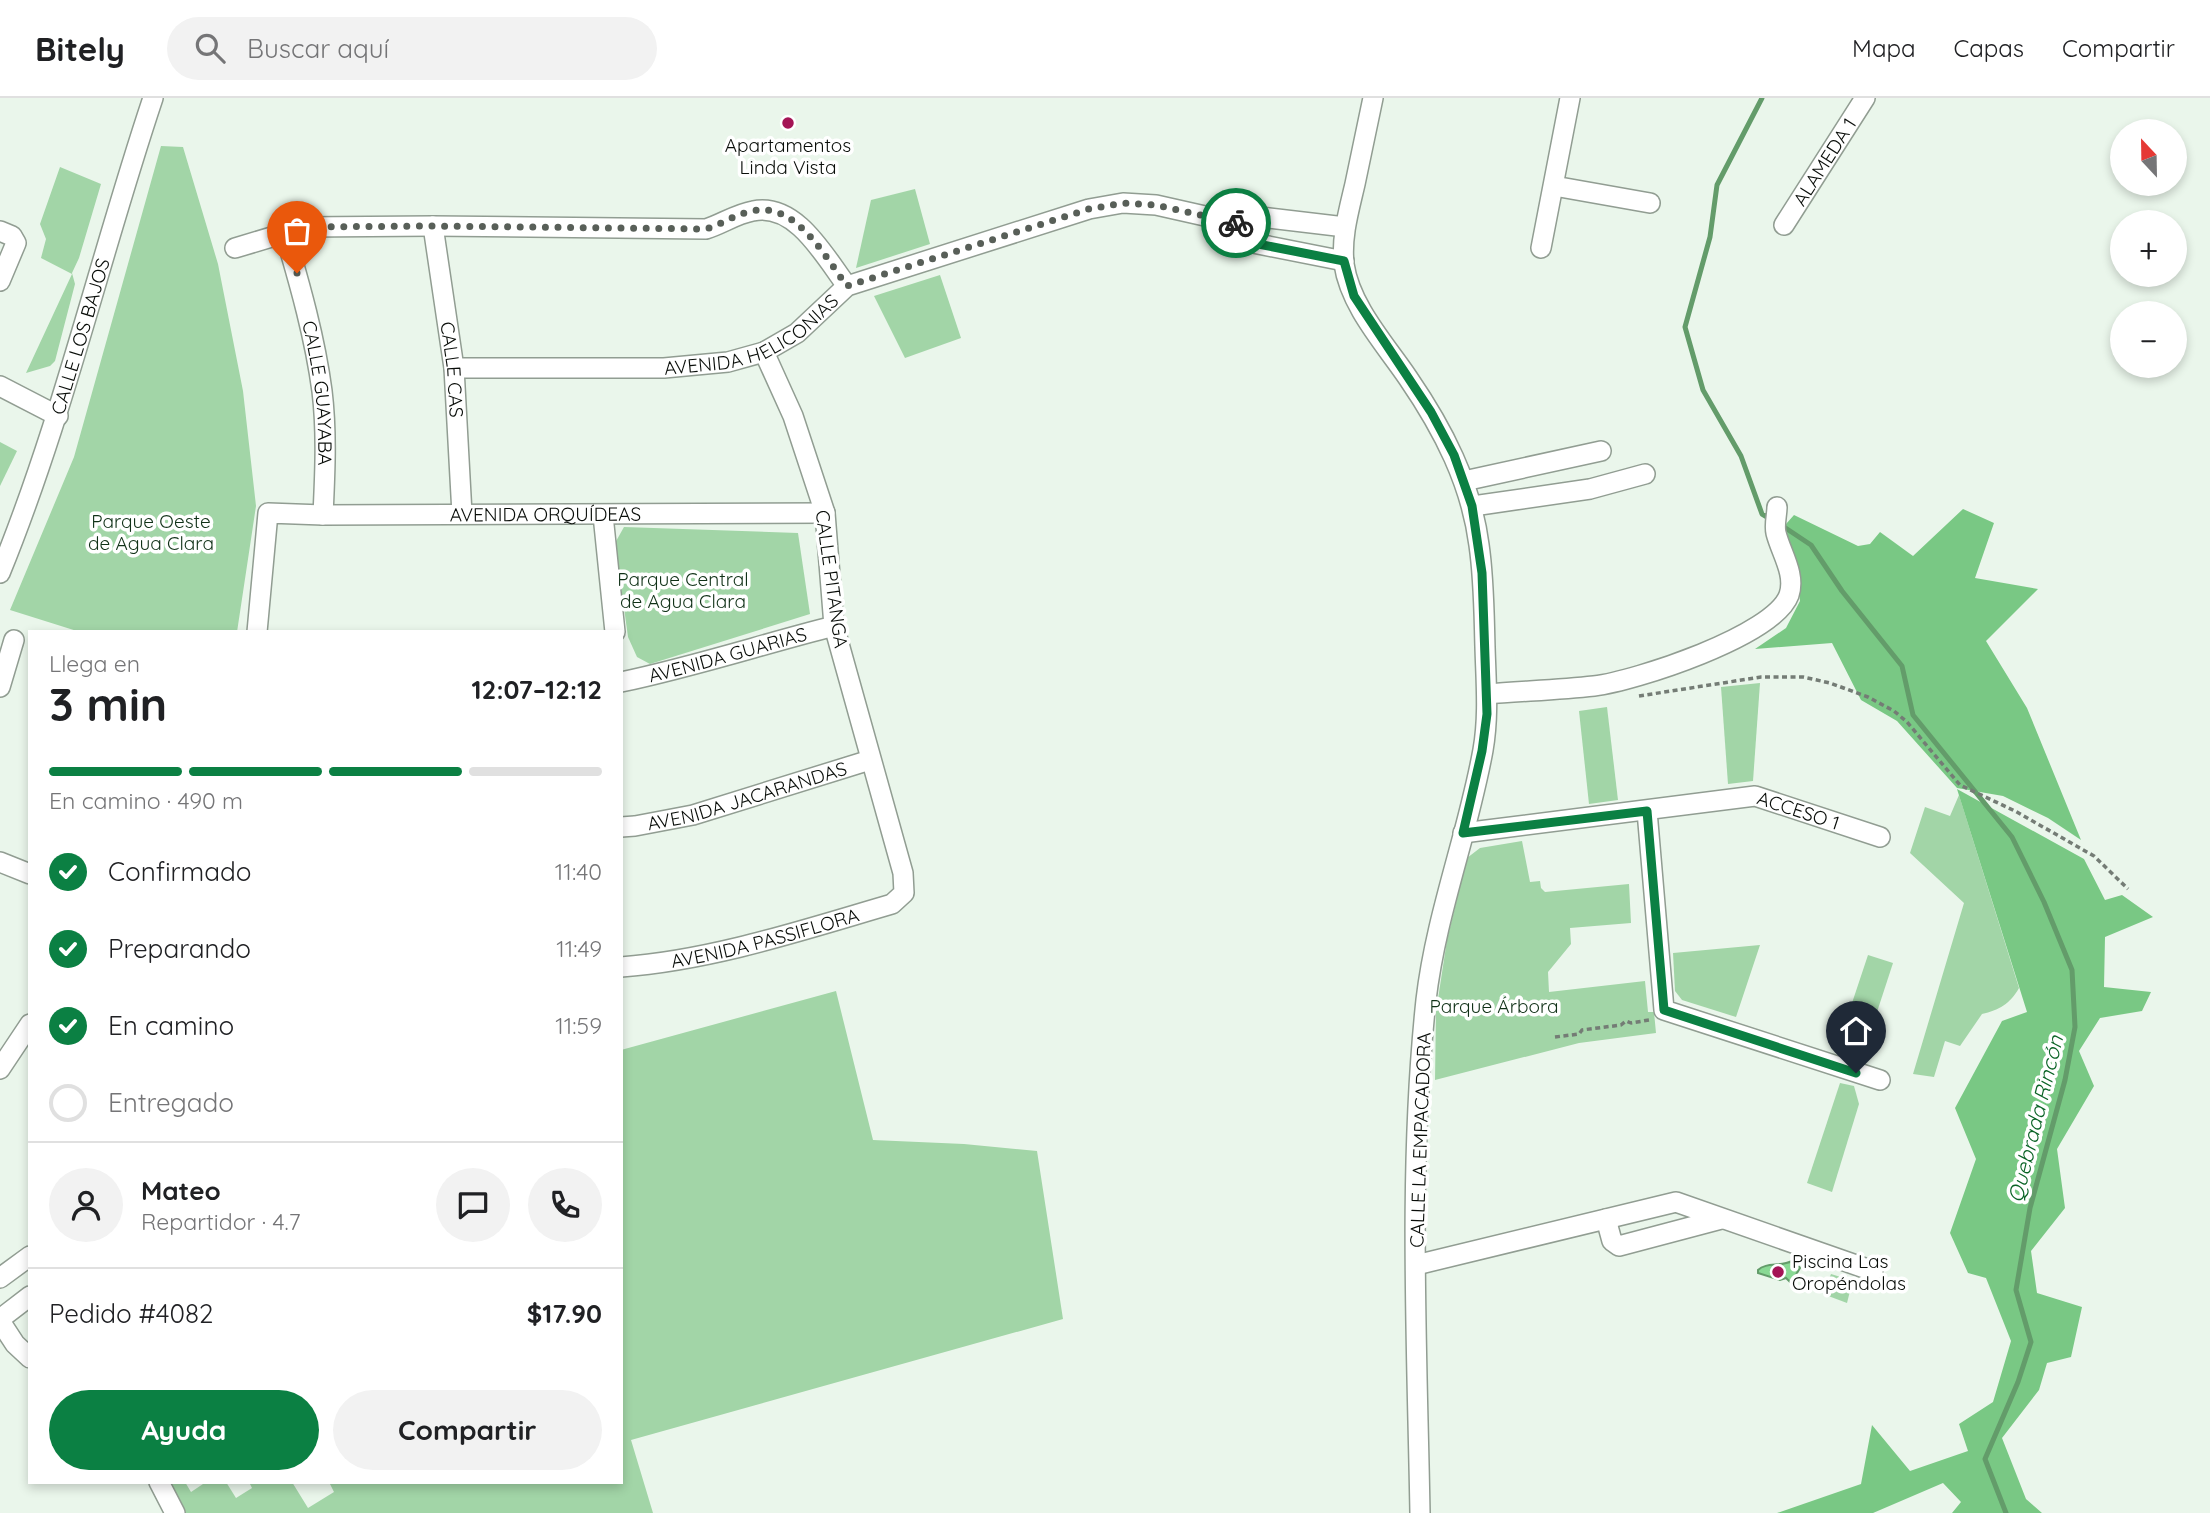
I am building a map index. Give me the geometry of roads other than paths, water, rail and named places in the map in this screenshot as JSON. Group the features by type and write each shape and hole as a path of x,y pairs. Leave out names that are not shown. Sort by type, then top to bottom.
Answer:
{"street":[{"name":"CALLE LOS BAJOS","path":"0,573 58,416 130,166 153,98"},
{"name":"CALLE LA EMPACADORA","path":"1373,98 1345,227 1344,261 1354,296 1431,412 1454,455 1464,481 1472,506 1482,573 1487,694 1482,751 1441,910 1426,998 1419,1090 1416,1265 1420,1513"},
{"path":"1541,248 1570,98"},
{"name":"ALAMEDA 1","path":"1784,225 1865,98"},
{"path":"1554,186 1650,203"},
{"name":"AVENIDA HELICONIAS","path":"454,368 664,368 728,362 764,352 797,333 847,286 1089,209 1123,203 1156,205 1236,223 1261,217 1345,227"},
{"path":"235,248 305,227 706,229 756,210 775,211 790,218 808,235 847,286"},
{"name":"AVENIDA HELICONIAS","path":"1236,223 1253,243 1344,261"},
{"name":"CALLE CAS","path":"433,226 454,368 462,514"},
{"path":"0,231 12,236 16,243 0,281"},
{"name":"CALLE GUAYABA","path":"285,234 303,292 322,391 326,460 323,515"},
{"name":"CALLE PITANGA","path":"764,352 793,416 825,513 834,626 903,873 904,893"},
{"path":"0,386 58,416"},
{"path":"1464,481 1601,451"},
{"path":"1472,506 1590,489 1645,474"},
{"path":"1487,694 1596,686 1657,672 1748,632 1778,611 1789,595 1787,564 1775,531 1777,507"},
{"name":"AVENIDA ORQUÍDEAS","path":"257,630 268,513 825,513"},
{"path":"603,515 615,630"},
{"name":"AVENIDA GUARIAS","path":"623,682 677,670 834,626"},
{"path":"0,687 14,640"},
{"name":"AVENIDA JACARANDAS","path":"623,827 693,815 870,760"},
{"name":"ACCESO 1","path":"1463,833 1755,796 1880,837"},
{"path":"1647,811 1664,1010 1880,1080"},
{"path":"0,862 28,873"},
{"name":"AVENIDA PASSIFLORA","path":"623,967 657,964 728,949 891,904 904,893"},
{"path":"0,1069 28,1027"},
{"path":"1416,1265 1676,1202 1873,1271"},
{"path":"1606,1219 1612,1241 1619,1246 1721,1219"},
{"path":"0,1278 28,1257"},
{"path":"28,1298 0,1320 15,1343 28,1356"},
{"path":"160,1484 175,1513"}],"waterway":[{"name":"Quebrada Rincón","path":"1762,98 1717,185 1710,237 1685,327 1703,390 1741,456 1762,514 1772,520"},
{"name":"Quebrada Rincón","path":"1781,525 1811,545 1842,591 1902,666 1913,715 2012,837 2044,902 2072,970 2075,1027 2065,1080 2030,1208 2016,1290 2031,1342 2018,1382 1985,1459 2006,1513"}],"place":[{"name":"Apartamentos Linda Vista","path":"788,123"},
{"name":"Piscina Las Oropéndolas","path":"1778,1272"}],"park label":[{"name":"Parque Oeste de Agua Clara","path":"151,532"},
{"name":"Parque Central de Agua Clara","path":"683,590"},
{"name":"Parque Árbora","path":"1494,1006"}]}
